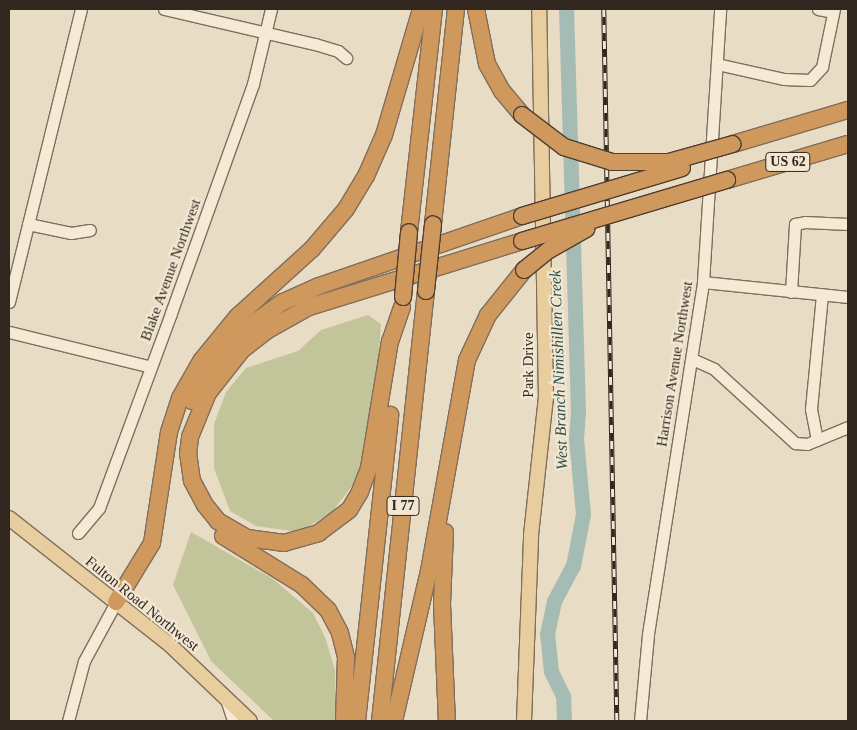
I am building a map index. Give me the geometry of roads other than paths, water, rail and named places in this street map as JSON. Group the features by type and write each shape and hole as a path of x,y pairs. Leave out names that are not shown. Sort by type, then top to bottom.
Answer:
{"highway":[{"path":"116,602 123,586 146,555 155,534 169,432 175,410 201,361 237,317 312,249 346,209 384,135 421,9"},
{"name":"I 77","path":"358,721 434,9"},
{"name":"I 77","path":"380,721 456,9"},
{"path":"476,9 487,64 502,91 522,115 564,147 612,162 669,162 734,148"},
{"path":"221,336 270,300 310,280 478,230 848,110"},
{"name":"US 62","path":"734,148 848,118"},
{"name":"US 62","path":"655,202 848,144"},
{"path":"402,302 390,341 369,468 360,492 349,510 320,533 284,543 247,538 218,521 204,505 192,481 188,454 190,437 208,393 242,350 266,331 309,307 655,202"},
{"path":"394,721 429,571 461,384 474,341 499,298 524,270 575,234 655,202"},
{"path":"344,721 346,657 335,622 310,591 228,540 200,515 190,500 179,468 183,421 215,362 240,334 270,310 319,286 478,230"},
{"path":"447,721 442,604 450,455"}],"main road":[{"name":"Park Drive","path":"524,721 531,535 546,398 539,9"},
{"name":"Fulton Road Northwest","path":"11,525 116,602 168,644 250,721"}],"street":[{"path":"9,302 81,9"},
{"path":"164,9 332,49 346,58"},
{"name":"Blake Avenue Northwest","path":"78,533 99,508 151,367 236,134 267,32 271,9"},
{"name":"Harrison Avenue Northwest","path":"640,721 647,642 703,282 720,9"},
{"path":"716,64 784,79 810,80 822,67 833,10 818,9"},
{"path":"791,292 795,224 805,222 848,224"},
{"path":"28,224 71,233 90,230"},
{"path":"703,282 848,298"},
{"path":"817,440 811,409 822,295"},
{"path":"9,332 151,367"},
{"path":"692,359 714,369 795,443 803,444 817,440 848,427"},
{"path":"68,721 84,661 116,602"},
{"path":"226,699 233,721"}],"waterway":[{"name":"West Branch Nimishillen Creek","path":"564,721 563,696 551,671 547,634 554,601 573,566 583,514 576,439 578,412 566,9"}],"railway":[{"path":"604,9 617,721"}]}
